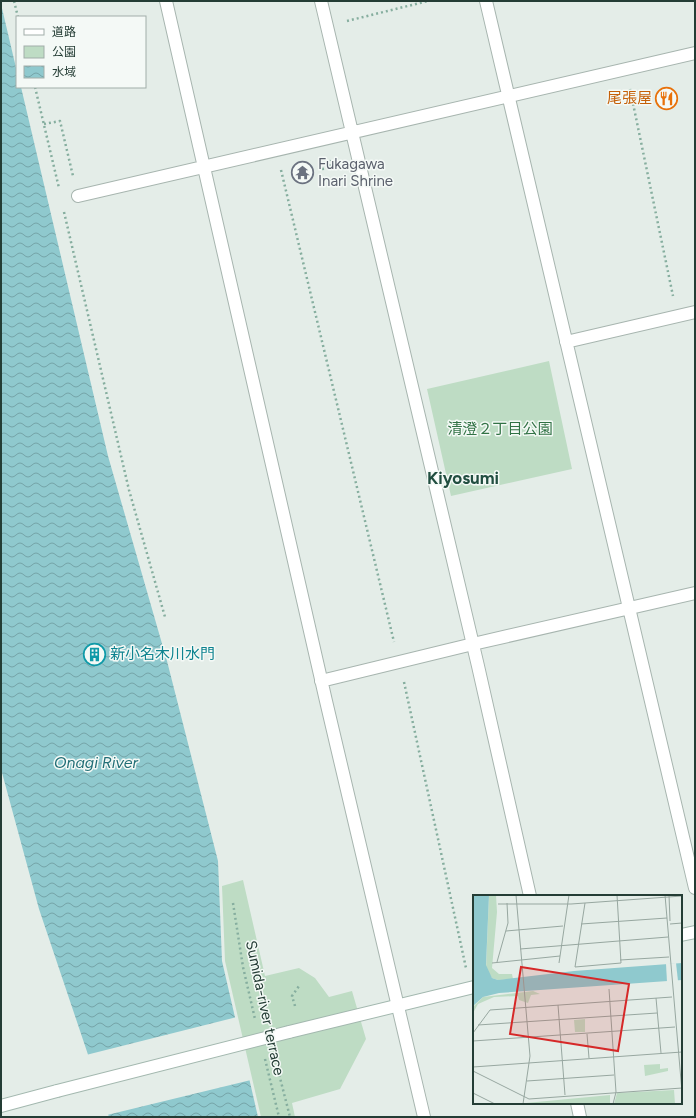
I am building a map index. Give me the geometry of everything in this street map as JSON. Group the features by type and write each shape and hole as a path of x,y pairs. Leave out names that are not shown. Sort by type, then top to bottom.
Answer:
{"street":[{"path":"166,1 321,681 424,1117"},
{"path":"321,1 473,644 530,895"},
{"path":"486,1 695,888"},
{"path":"78,196 695,53"},
{"path":"566,342 695,312"},
{"path":"321,681 629,607 695,593"},
{"path":"682,935 695,932"},
{"path":"1,1106 289,1032 472,988"},
{"path":"577,1104 580,1117"}],"path":[{"path":"14,1 18,16"},
{"path":"327,26 428,1"},
{"path":"625,69 677,316"},
{"path":"35,88 60,192"},
{"path":"44,124 60,121 78,196"},
{"path":"276,150 399,662 472,988"},
{"path":"63,207 129,490 165,617"},
{"name":"Sumida-river terrace","path":"233,903 243,968 255,1020"},
{"path":"295,1006 292,996 299,986"},
{"name":"Sumida-river terrace","path":"264,1057 279,1117"},
{"path":"278,1070 290,1117"}],"green space":[{"name":"清澄２丁目公園","path":"549,361 572,469 451,496 427,389"},
{"path":"243,880 265,976 299,968 315,978 329,997 352,991 366,1039 340,1089 292,1103 295,1117 261,1117 225,961 222,886"}],"water":[{"name":"Onagi River","path":"1,4 16,68 16,88 21,88 108,456 167,661 218,861 222,961 258,1117 109,1117 39,909 1,769"}],"pier":[{"path":"237,1017 251,1080 107,1115 86,1055"}],"place":[{"name":"尾張屋","path":"667,98"},
{"name":"Fukagawa Inari Shrine","path":"303,173"},
{"name":"新小名木川水門","path":"95,654"}],"district":[{"name":"Kiyosumi","path":"463,478"}]}
